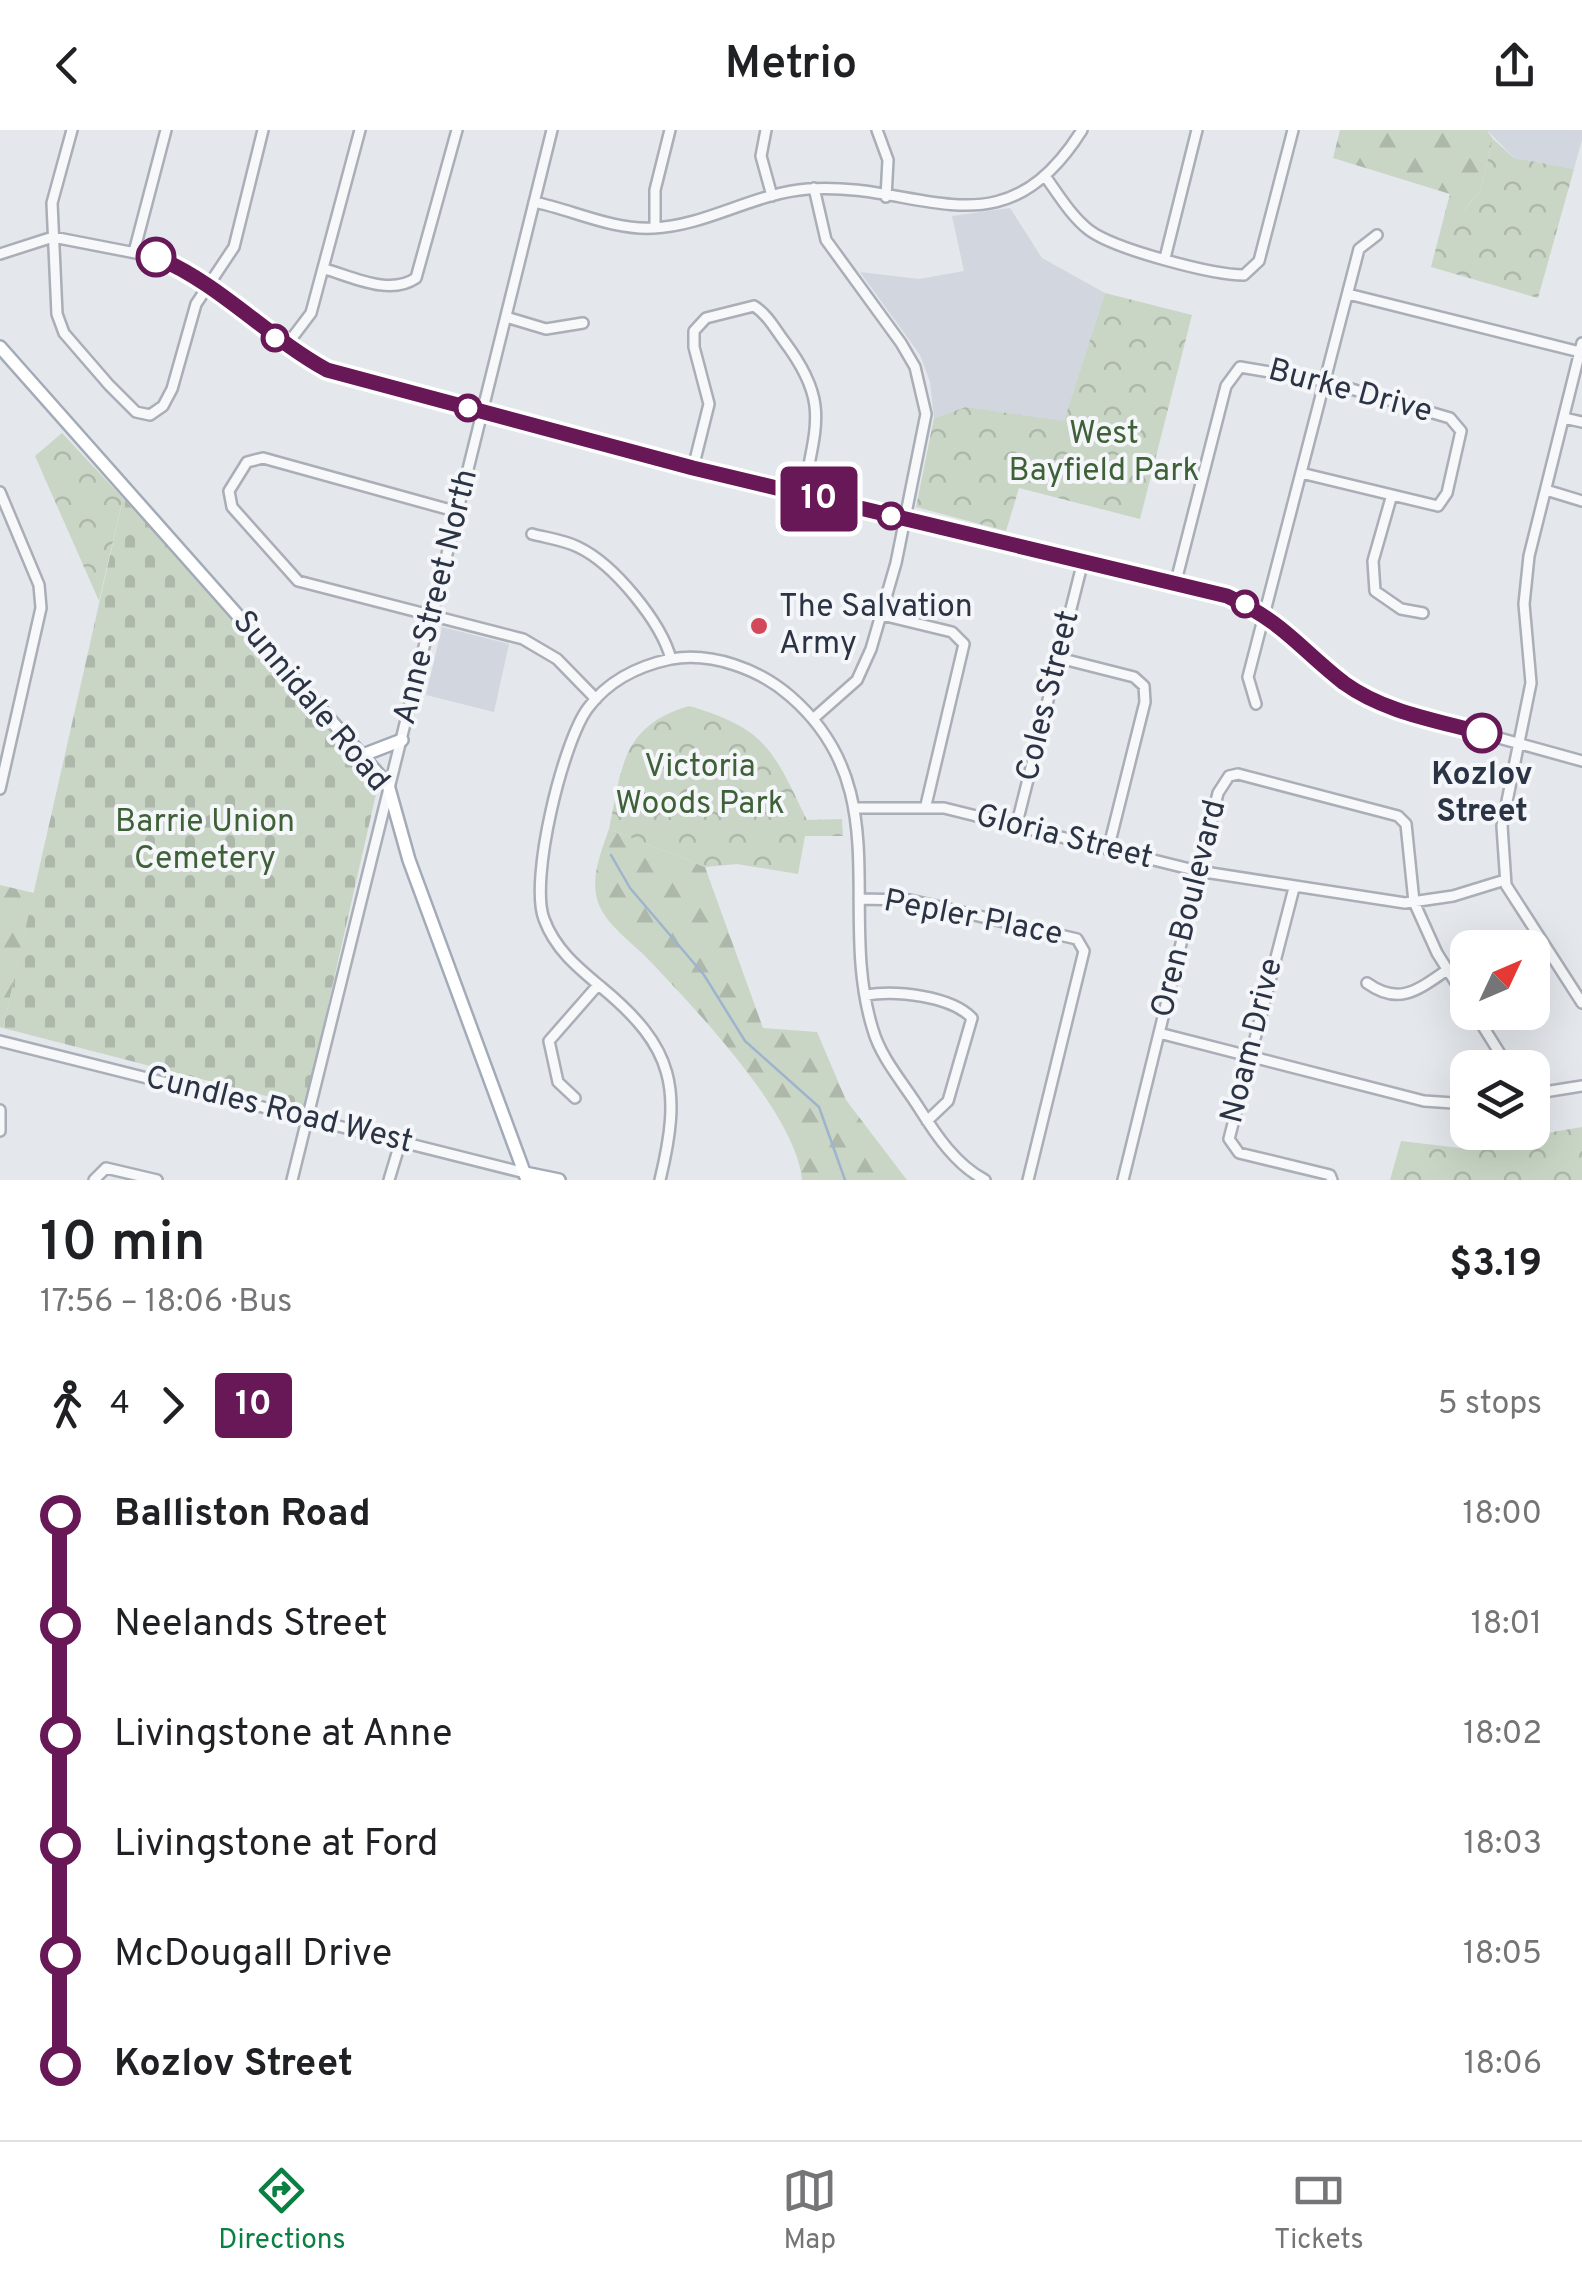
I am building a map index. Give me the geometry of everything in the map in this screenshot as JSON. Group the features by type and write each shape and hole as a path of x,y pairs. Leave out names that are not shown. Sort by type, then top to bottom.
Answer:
{"main road":[{"name":"Sunnidale Road","path":"0,348 388,784 409,860 526,1176"},
{"path":"363,755 379,753 402,740"},
{"name":"Cundles Road West","path":"526,1176 558,1180"}],"street":[{"path":"72,130 52,203 57,314 64,332 136,412 150,415 164,406 189,323 234,247 263,130"},
{"path":"134,252 166,130"},
{"path":"286,346 311,312 360,130"},
{"path":"325,269 387,286 404,287 416,278 457,130"},
{"name":"Anne Street North","path":"292,1180 552,130"},
{"path":"655,228 655,190 670,130"},
{"path":"766,130 761,156 772,196"},
{"path":"877,130 888,160 886,197"},
{"path":"534,202 614,224 655,228 814,188 949,207 974,206 1004,199 1045,176 1082,130"},
{"path":"1165,258 1197,130"},
{"path":"1045,176 1091,232 1126,249 1235,275 1254,269 1293,130"},
{"path":"814,188 826,240 901,343 922,390 923,438 882,616 857,680 814,718"},
{"path":"1256,704 1248,677 1263,612 1359,249 1377,234"},
{"path":"0,254 53,237 134,252 177,266 286,346 327,370 693,468 1082,565 1227,596 1263,612 1344,682 1380,705 1582,761"},
{"path":"1348,294 1581,347 1525,590 1531,682 1502,826 1506,880 1553,964 1582,1002"},
{"path":"693,468 709,404 694,347 694,330 706,318 754,306 808,374 816,391 816,424 803,495"},
{"path":"506,318 546,329 583,323"},
{"name":"Burke Drive","path":"1174,585 1233,373 1248,366 1324,381 1458,424 1461,436 1441,504 1432,507 1301,473"},
{"path":"1564,418 1582,422"},
{"path":"458,512 263,458 247,462 229,492 232,508 298,581 523,639 557,659 596,699"},
{"path":"1546,490 1582,501"},
{"path":"0,492 39,585 42,608 0,789"},
{"path":"1392,498 1373,561 1374,591 1400,609 1424,613"},
{"path":"532,534 572,544 597,560 657,622 672,659"},
{"name":"Coles Street","path":"1016,827 1082,565"},
{"path":"882,616 952,632 964,644 926,805"},
{"path":"660,1180 673,1120 668,1071 648,1032 554,941 542,916 540,862 574,731 596,699 628,673 672,659 710,658 742,668 780,687 814,718 844,767 857,808 866,995 879,1044 954,1156 985,1180"},
{"path":"1059,658 1134,677 1144,686 1144,702 1108,850"},
{"name":"Oren Boulevard","path":"1123,1180 1220,786 1238,774 1398,816 1406,824 1414,902 1450,975"},
{"name":"Gloria Street","path":"857,808 926,805 1198,871 1294,888 1414,902 1453,896 1506,880"},
{"name":"Noam Drive","path":"1294,888 1229,1139 1232,1147 1330,1175 1332,1180"},
{"name":"Pepler Place","path":"859,900 910,900 1077,938 1084,951 1028,1180"},
{"path":"1367,983 1383,995 1402,997 1447,970"},
{"path":"575,1098 558,1082 550,1041 598,985"},
{"path":"866,995 902,994 961,1007 972,1018 952,1090 937,1115 927,1121"},
{"path":"1159,1033 1424,1101 1450,1103"},
{"name":"Cundles Road West","path":"0,1041 309,1115 526,1176"},
{"path":"1550,1091 1582,1086"},
{"path":"0,1110 0,1131"},
{"path":"389,1180 401,1140"},
{"path":"94,1180 106,1168 157,1180"}],"shaded area":[{"path":"1487,130 1582,130 1582,140 1574,169 1514,158"},
{"path":"1010,208 1042,258 1105,293 1064,422 966,407 934,418 930,382 920,355 860,272 919,279 964,271 952,216"},
{"path":"442,627 509,644 494,712 426,695"}],"green space":[{"path":"1340,130 1487,130 1493,139 1480,191 1463,211 1446,209 1450,194 1333,158"},
{"path":"1493,139 1514,158 1574,169 1538,298 1431,267 1446,209 1464,210 1480,191"},
{"name":"West Bayfield Park","path":"1105,293 1192,315 1140,519 1019,488 1006,531 916,507 934,418 966,407 1064,421"},
{"path":"62,433 123,498 99,601 35,456"},
{"name":"Barrie Union Cemetery","path":"123,498 379,781 305,1106 3,1028"},
{"name":"Victoria Woods Park","path":"689,706 752,734 776,760 807,820 842,819 843,836 805,836 798,874 737,864 705,867 609,829 622,769 637,738 650,725"},
{"path":"609,829 705,867 763,1028 817,1032 846,1100 907,1180 802,1180 783,1125 741,1064 602,911 595,880"},
{"path":"0,885 34,893 3,1028 0,1027"},
{"path":"1582,1127 1582,1180 1390,1180 1401,1141 1450,1147 1450,1150 1550,1150 1550,1133"}],"waterway":[{"path":"611,855 630,888 704,975 745,1041 819,1107 845,1180"}],"bus line":[{"name":"10","path":"156,257 208,286 289,349 327,370 693,468 1082,565 1227,596 1279,623 1344,682 1380,705 1482,733"}],"place":[{"name":"The Salvation Army","path":"759,626"},
{"name":"Kozlov Street","path":"1482,733"}]}
